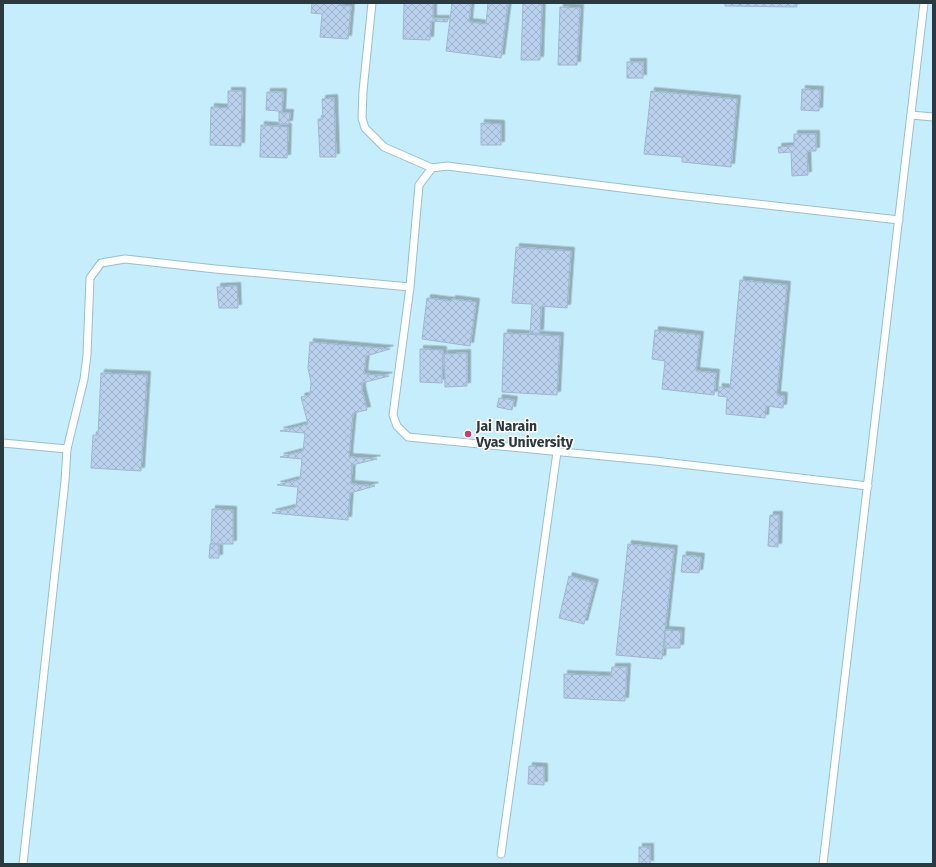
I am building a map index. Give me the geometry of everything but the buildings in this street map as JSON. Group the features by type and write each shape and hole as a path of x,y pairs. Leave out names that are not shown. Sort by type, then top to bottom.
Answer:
{"lane":[{"path":"372,3 363,91 362,118 365,128 384,147 432,168 447,166 677,195 899,220"},
{"path":"823,864 924,3"},
{"path":"911,115 933,117"},
{"path":"432,168 419,184 410,287 393,415 396,426 408,437 655,461 868,486"},
{"path":"23,864 65,481 67,449 84,379 87,355 90,278 101,263 125,259 222,270 410,287"},
{"path":"3,442 67,449"},
{"path":"501,854 557,452"}],"shaded area":[{"name":"Jai Narain Vyas University","path":"3,3 933,3 933,864 3,864"}],"place":[{"name":"Jai Narain Vyas University","path":"468,434"}]}
